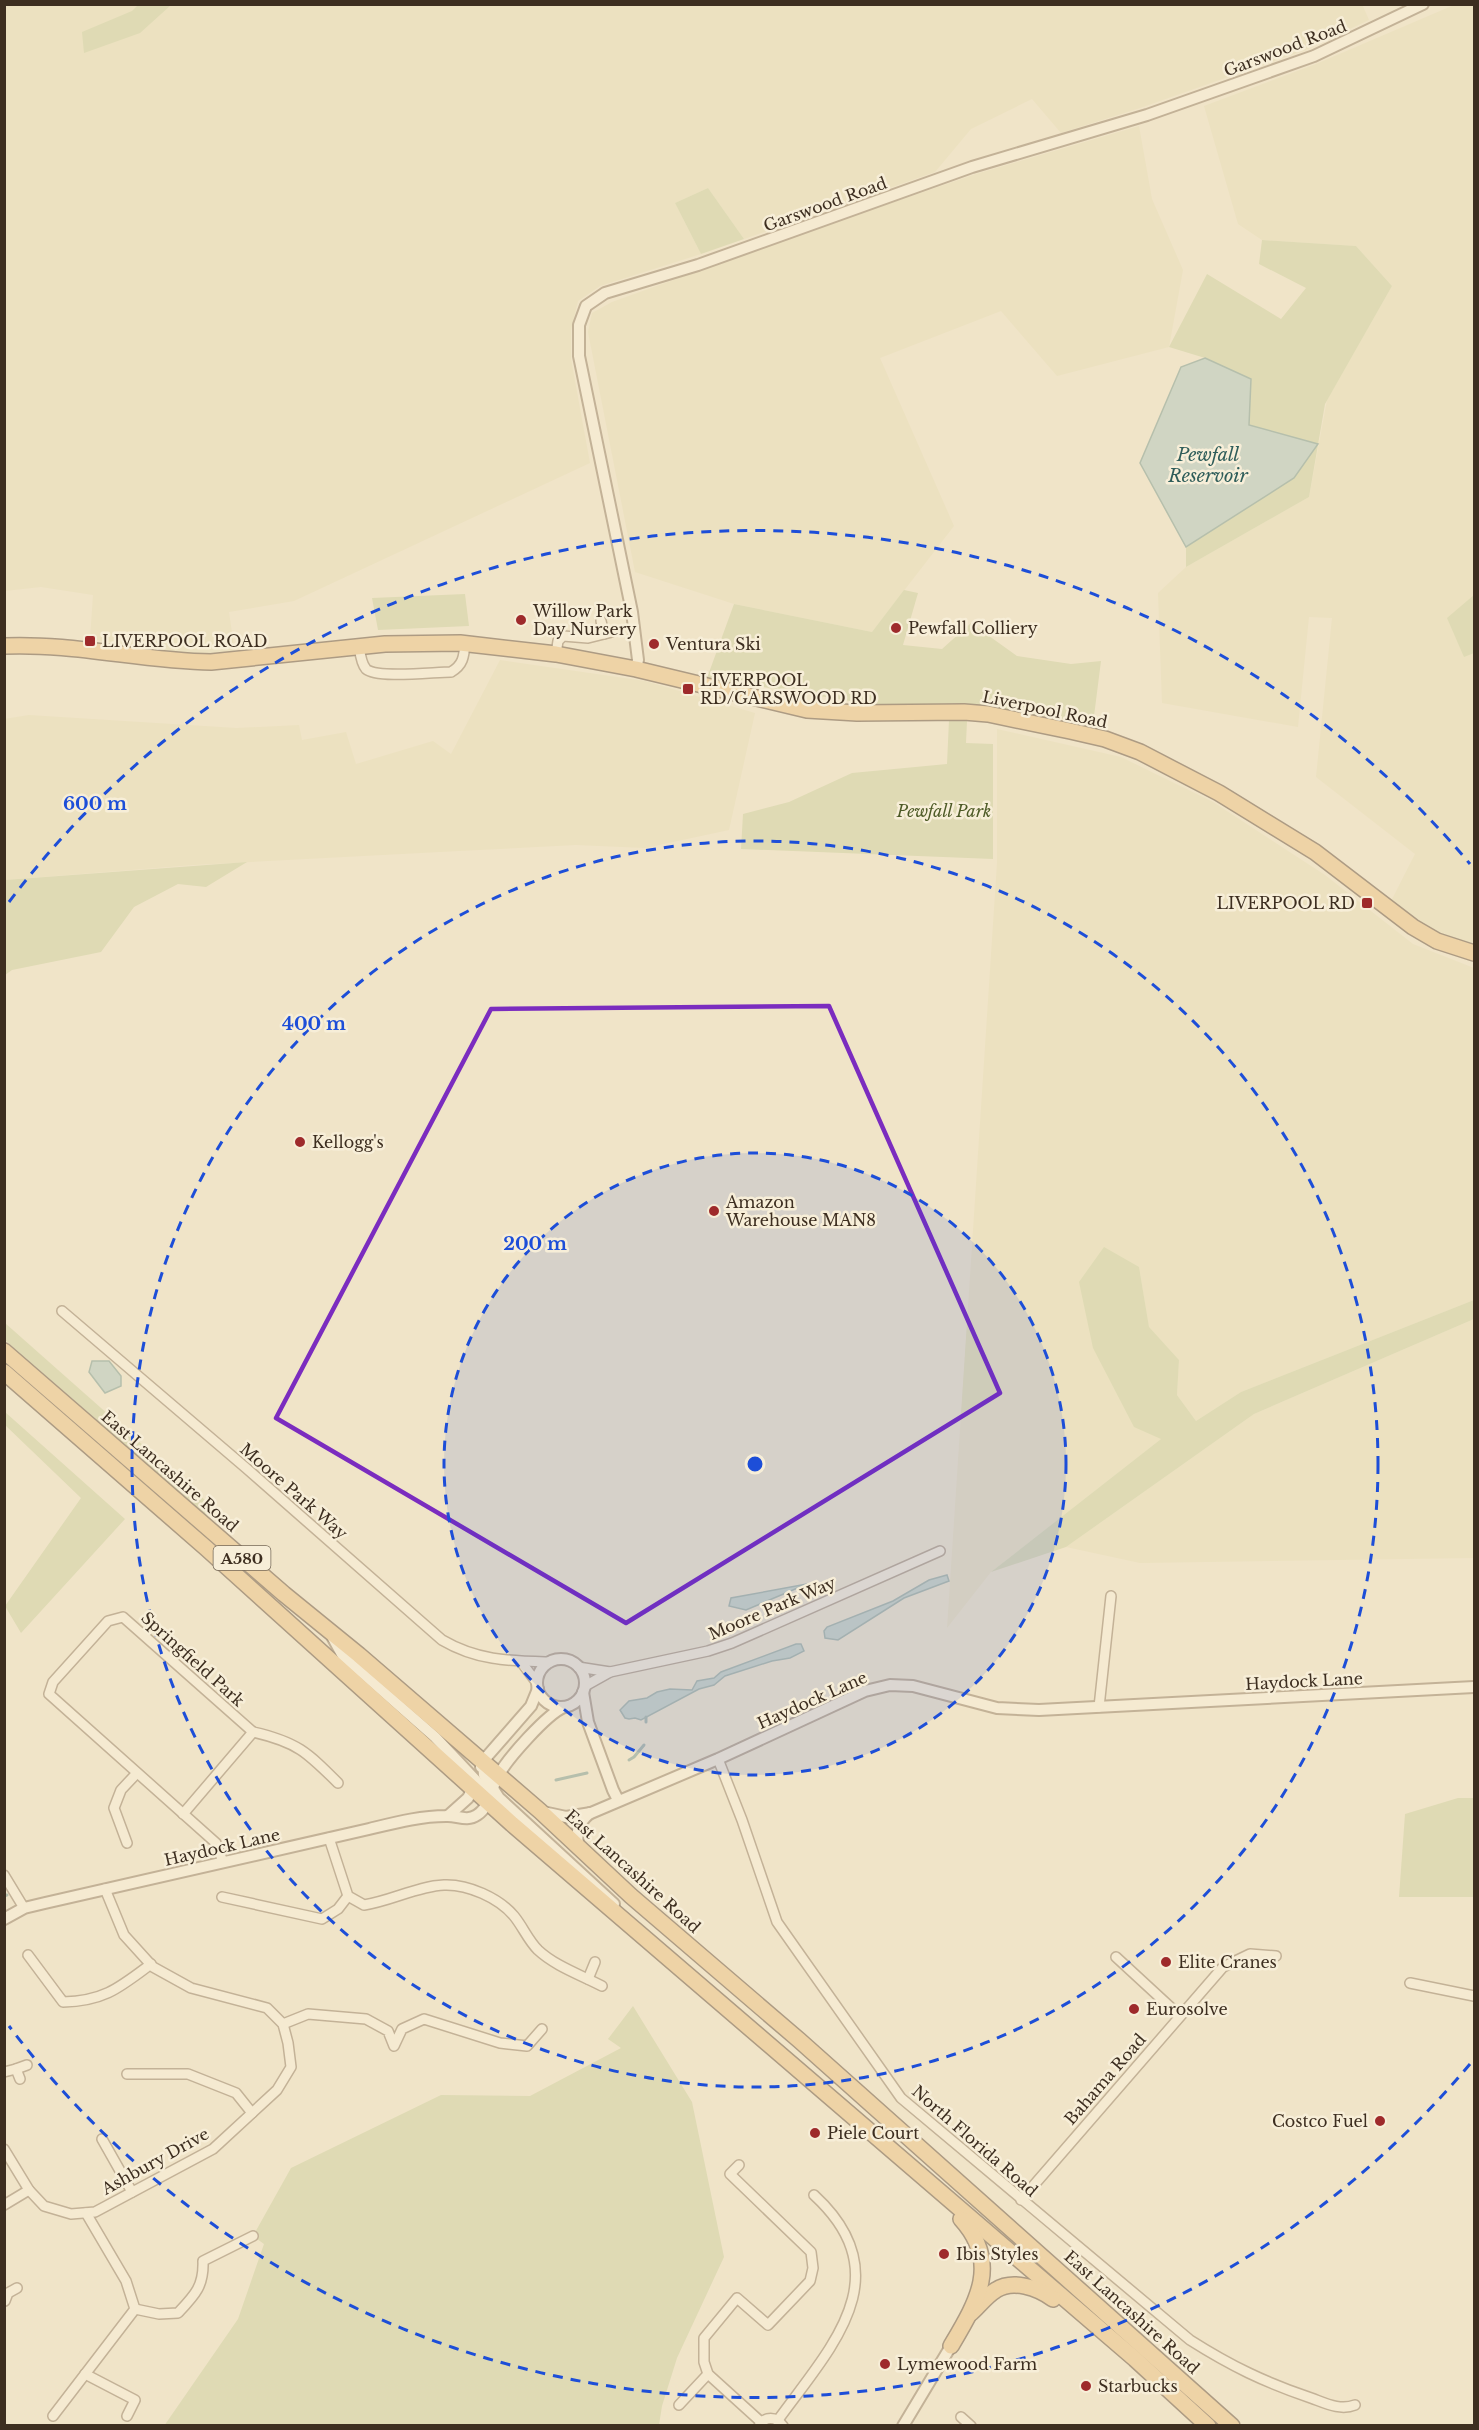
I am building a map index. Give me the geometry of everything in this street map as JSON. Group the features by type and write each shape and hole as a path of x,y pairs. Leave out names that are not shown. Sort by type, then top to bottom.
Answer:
{"highway":[{"name":"Liverpool Road","path":"4,646 68,647 189,662 212,662 359,646 427,642 465,644 556,654 636,669 807,710 857,713 935,711 988,714 1070,731 1123,745 1209,788 1295,839 1425,935 1452,947 1474,953"},
{"name":"East Lancashire Road","path":"4,1351 332,1635 359,1655 483,1761 1232,2426"},
{"name":"East Lancashire Road","path":"4,1372 490,1797 671,1961 1134,2358 1208,2426"},
{"path":"931,2186 971,2230 981,2248 984,2265 982,2283 971,2313 951,2346"},
{"path":"971,2313 997,2289 1015,2285 1040,2290 1134,2358"}],"street":[{"name":"Garswood Road","path":"636,669 638,660 632,612 579,356 579,325 586,306 605,293 698,265 972,167 1147,115 1314,56 1423,4"},
{"path":"556,654 557,644 561,637 588,638 608,633 601,621"},
{"path":"359,646 362,663 367,670 379,674 451,672 460,667 465,644"},
{"name":"Moore Park Way","path":"62,1311 442,1640 470,1653 522,1663 550,1662"},
{"name":"Moore Park Way","path":"578,1667 610,1672 699,1653 732,1643 940,1551"},
{"path":"1099,1707 1111,1596"},
{"name":"Springfield Park","path":"223,1862 216,1843 49,1694 53,1682 108,1621 123,1617 253,1732 279,1738 306,1752 338,1783"},
{"path":"332,1635 343,1656 435,1737 475,1785"},
{"path":"449,1815 462,1806 475,1785 483,1761 531,1706 541,1671 550,1662 562,1660 578,1667 582,1672 588,1722 618,1800"},
{"path":"522,1663 544,1701 551,1705 567,1706 588,1722"},
{"name":"Moore Park Way","path":"584,1689 610,1672"},
{"name":"Haydock Lane","path":"540,1811 558,1816 591,1813 718,1759 865,1691 890,1685 913,1686 997,1707 1039,1710 1474,1686"},
{"path":"490,1797 498,1775 546,1719 567,1706 584,1689"},
{"path":"183,1814 253,1732"},
{"name":"North Florida Road","path":"718,1759 742,1820 777,1922 901,2098 1020,2200 1190,2340 1225,2363 1277,2386 1340,2408 1355,2405"},
{"path":"483,1761 490,1797"},
{"path":"127,1843 114,1808 121,1790 137,1773"},
{"name":"Haydock Lane","path":"4,1919 24,1908 329,1838 423,1818 449,1815 462,1819 477,1816 490,1797"},
{"path":"579,1848 578,1828 584,1818 591,1813"},
{"path":"329,1838 348,1896 364,1905 445,1885 467,1888 494,1899 505,1907 538,1950 549,1958 602,1986"},
{"path":"4,1875 24,1908"},
{"path":"105,1889 123,1935 151,1964 191,1988 267,2008 283,2024 308,2014 366,2019 388,2031 394,2046 402,2029 424,2019 500,2043 527,2046 542,2029"},
{"path":"222,1897 322,1919 338,1909 348,1896"},
{"name":"Bahama Road","path":"1020,2200 1223,1967 1250,1954 1276,1956"},
{"path":"28,1955 63,2002 86,2002 115,1991 151,1964"},
{"path":"1116,1957 1180,2016"},
{"path":"588,1979 595,1962"},
{"path":"1410,1983 1474,1996"},
{"name":"Ashbury Drive","path":"4,2149 29,2190 45,2206 71,2214 95,2212 213,2149 278,2090 291,2067 283,2024"},
{"path":"4,2072 27,2065"},
{"path":"16,2069 20,2079"},
{"path":"127,2074 188,2074 236,2093 252,2113"},
{"path":"102,2139 132,2192"},
{"path":"738,2165 730,2174 811,2252 813,2268 810,2281 768,2325 737,2298 704,2338 704,2362 708,2374 760,2424 771,2418 781,2423 838,2336 855,2294 855,2263 847,2236 834,2214 814,2195"},
{"path":"4,2205 29,2190"},
{"path":"86,2213 126,2282 135,2309"},
{"path":"135,2309 159,2314 178,2313 194,2296 204,2278 203,2261 253,2236"},
{"path":"53,2416 135,2309"},
{"path":"903,2426 951,2346"},
{"path":"85,2374 135,2400 127,2416"},
{"path":"679,2405 708,2374"},
{"path":"962,2417 971,2426"}],"highlighted area":[{"path":"829,1006 1000,1393 626,1623 276,1418 491,1009"}],"shaded area":[{"path":"1362,4 1369,20 1305,50 1061,133 1032,99 971,129 935,172 744,239 708,188 675,203 701,254 600,286 578,301 571,330 571,359 590,463 294,601 229,612 235,654 186,653 90,639 93,595 41,587 5,591 5,5"},
{"path":"1454,5 1474,5 1474,950 1420,930 1388,907 1415,854 1316,777 1332,618 1309,617 1298,727 1162,703 1158,593 1186,567 1309,497 1327,400 1392,286 1356,246 1262,240 1238,224 1204,106 1316,64"},
{"path":"1139,126 1152,199 1183,270 1169,347 1057,376 1001,311 880,358 954,526 872,632 734,604 635,572 588,332 592,313 612,302 976,174"},
{"path":"500,660 645,681 755,713 729,830 645,848 576,845 194,865 5,880 4,719 29,715 236,728 299,725 302,740 346,732 356,764 433,741 451,754"},
{"path":"997,729 1121,757 1213,802 1325,875 1413,944 1474,968 1474,1300 1241,1392 1196,1421 1177,1395 1179,1360 1149,1328 1139,1267 1161,1439 991,1572 947,1628 997,863"},
{"path":"1474,1319 1474,1558 1140,1563 1066,1547 1254,1414"}],"green space":[{"path":"139,4 171,5 140,33 84,53 82,32 132,11"},
{"path":"708,188 744,239 701,254 675,203"},
{"path":"1262,240 1356,246 1392,286 1325,404 1309,497 1186,567 1186,547 1294,478 1317,444 1249,425 1205,358 1169,347 1207,274 1281,319 1306,288 1259,264"},
{"path":"904,590 918,593 903,645 942,649 971,623 1017,656 1071,664 1101,661 1093,724 961,703 881,706 707,678 734,604 872,632"},
{"path":"465,594 469,626 378,630 372,598"},
{"path":"1474,595 1474,653 1464,657 1447,618"},
{"name":"Pewfall Park","path":"949,720 967,721 966,743 993,744 993,859 741,849 743,814 789,802 852,773 947,764"},
{"path":"247,862 206,887 178,884 134,907 101,952 12,970 5,975 5,880"},
{"path":"1104,1247 1139,1267 1149,1327 1179,1360 1177,1395 1196,1421 1241,1392 1474,1300 1474,1319 1254,1414 1066,1547 991,1572 1161,1439 1134,1427 1093,1348 1079,1282"},
{"path":"5,1323 214,1508 207,1516 5,1340"},
{"path":"5,1412 125,1519 21,1633 5,1606 81,1498 5,1425"},
{"path":"1458,1798 1474,1798 1474,1897 1399,1897 1405,1814"},
{"path":"633,2006 692,2102 724,2257 677,2358 662,2406 659,2425 164,2426 238,2319 264,2244 253,2236 291,2168 441,2095 530,2096 621,2048 608,2039"}],"water":[{"name":"Pewfall Reservoir","path":"1205,358 1251,379 1249,425 1318,444 1294,478 1186,547 1140,463 1181,367"},
{"path":"92,1361 109,1361 121,1376 121,1386 105,1393 89,1372"},
{"path":"947,1575 949,1581 904,1598 838,1640 825,1638 824,1631 827,1627 893,1601 929,1580"},
{"path":"807,1584 746,1610 729,1606 731,1598"},
{"path":"801,1644 804,1651 790,1658 772,1661 725,1676 714,1685 699,1689 641,1720 625,1718 620,1710 629,1701 647,1698 657,1692 670,1689 692,1690 697,1681 714,1678 721,1672"}],"waterway":[{"path":"646,1717 646,1722"},
{"path":"629,1760 644,1745"},
{"path":"556,1780 587,1773"}],"place":[{"name":"Willow Park Day Nursery","path":"521,620"},
{"name":"Pewfall Colliery","path":"896,628"},
{"name":"LIVERPOOL ROAD","path":"90,641"},
{"name":"Ventura Ski","path":"654,644"},
{"name":"LIVERPOOL RD/GARSWOOD RD","path":"688,689"},
{"name":"LIVERPOOL RD","path":"1367,903"},
{"name":"Kellogg's","path":"300,1142"},
{"name":"Amazon Warehouse MAN8","path":"714,1211"},
{"name":"Elite Cranes","path":"1166,1962"},
{"name":"Eurosolve","path":"1134,2009"},
{"name":"Costco Fuel","path":"1380,2121"},
{"name":"Piele Court","path":"815,2133"},
{"name":"Ibis Styles","path":"944,2254"},
{"name":"Lymewood Farm","path":"885,2364"},
{"name":"Starbucks","path":"1086,2386"}]}
